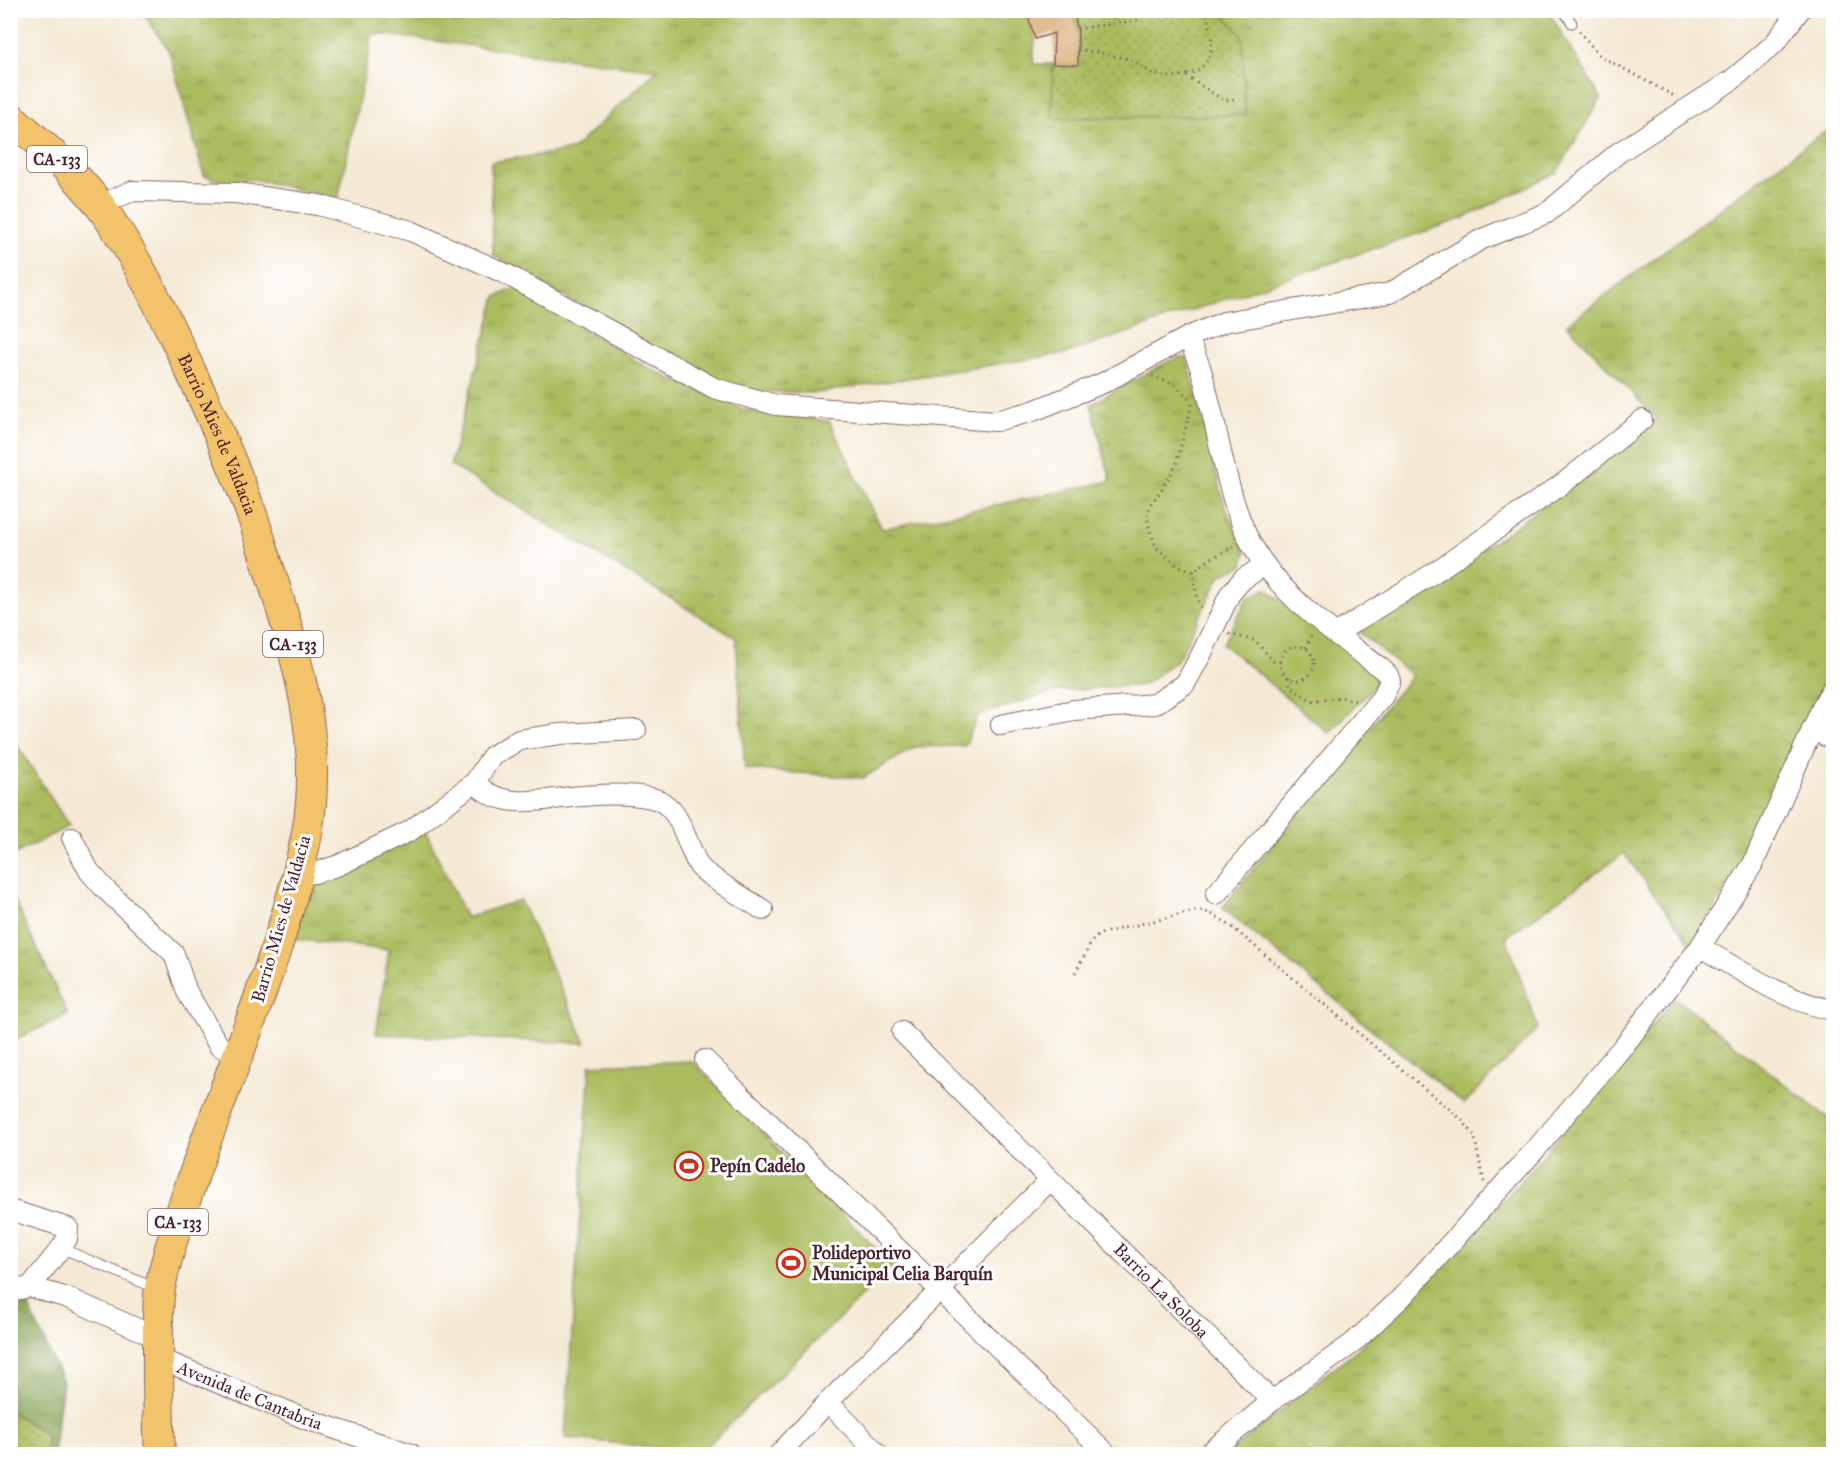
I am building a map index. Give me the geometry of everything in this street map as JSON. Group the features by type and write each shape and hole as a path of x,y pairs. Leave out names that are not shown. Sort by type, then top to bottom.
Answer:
{"main road":[{"name":"CA-133","path":"10,117 81,182 100,205"},
{"name":"Barrio Mies de Valdacia","path":"100,205 124,241 154,297 207,405 253,518 292,643 305,695 313,755 312,806 298,874 266,977 178,1222 160,1290 158,1348"},
{"name":"CA-133","path":"158,1348 159,1455"}],"street":[{"path":"100,205 132,191 236,193 318,205 411,231 506,274 714,388 776,405 996,421 1033,411 1093,387 1188,337 1224,322 1390,293 1482,239 1547,213 1618,153 1732,80 1774,44 1798,11"},
{"path":"1188,337 1200,367 1242,524 1265,565 1297,600 1389,677 1389,686 1375,705 1216,894"},
{"path":"1335,634 1432,574 1556,489 1642,420"},
{"path":"1001,725 1074,710 1155,704 1185,684 1230,594 1243,579 1265,565"},
{"path":"1208,1455 1272,1401 1353,1343 1400,1299 1536,1149 1626,1043 1700,947 1753,864 1833,686"},
{"path":"1812,729 1833,737"},
{"path":"298,874 315,873 339,865 410,831 475,782 492,756 519,740 560,734 636,730"},
{"path":"475,782 483,791 502,799 526,801 615,794 653,798 666,805 681,823 700,868 763,910"},
{"path":"72,838 89,871 174,954 187,992 219,1046 237,1055"},
{"path":"1700,947 1782,993 1814,1007 1833,1010"},
{"name":"Barrio La Soloba","path":"902,1032 1272,1401"},
{"path":"705,1060 1107,1455"},
{"path":"779,1455 828,1402 1050,1180"},
{"path":"10,1210 68,1228 67,1239 30,1287 10,1291"},
{"name":"Avenida de Cantabria","path":"30,1287 68,1298 158,1348 306,1419 411,1455"},
{"path":"828,1402 879,1455"}],"lane":[{"path":"1563,10 1572,23"},
{"path":"61,1248 160,1290"}],"path":[{"path":"1077,29 1137,20 1150,10"},
{"path":"1078,49 1133,61 1155,75 1176,77 1193,74 1203,68 1210,54 1212,39 1206,10"},
{"path":"1572,23 1600,56 1692,105"},
{"path":"1185,75 1225,101 1234,99"},
{"path":"1130,368 1173,384 1193,400 1176,465 1150,505 1147,516 1156,547 1178,566 1193,571 1212,558 1251,540"},
{"path":"1289,677 1300,679 1306,677 1313,669 1313,657 1306,648 1295,646 1285,651 1282,656 1281,668 1289,677 1290,686 1312,701 1340,698 1375,705"},
{"path":"1076,973 1094,938 1098,935 1190,912 1203,911 1213,914 1232,927 1468,1126 1477,1143 1482,1175 1492,1197"}],"green space":[{"path":"1094,10 1157,11 1159,18 1181,11 1220,11 1242,35 1245,115 1052,118 1053,64 1078,64 1078,33 1075,17"},
{"path":"142,11 1026,11 1035,39 1033,64 1053,64 1052,118 1245,115 1242,35 1220,11 1548,11 1601,98 1557,172 1464,218 1067,353 816,393 748,391 698,372 493,255 491,162 572,150 657,70 373,33 338,199 254,179 226,183 204,176 169,51"},
{"path":"1833,127 1833,663 1744,862 1691,944 1624,853 1506,937 1538,1028 1464,1104 1222,908 1412,676 1356,629 1508,532 1657,419 1567,324"},
{"path":"516,288 648,368 742,409 829,421 882,529 1111,481 1091,404 1167,362 1179,357 1187,358 1225,507 1246,552 1243,565 1221,575 1178,659 1144,685 1056,691 978,715 965,746 915,747 863,778 745,769 736,638 450,465 496,297"},
{"path":"1266,589 1375,674 1376,685 1329,733 1223,644 1248,597"},
{"path":"10,734 69,826 11,856 10,856"},
{"path":"424,828 466,918 520,900 586,1043 376,1034 389,950 295,939 311,881"},
{"path":"10,891 68,1015 11,1041 10,1041"},
{"path":"1675,998 1833,1122 1833,1454 1227,1454 1360,1347 1525,1177"},
{"name":"Pepín Cadelo","path":"692,1061 893,1266 701,1452 565,1438 590,1065"},
{"path":"10,1265 63,1382 53,1454 45,1454 47,1435 11,1412"},
{"path":"11,1412 47,1435 45,1454 11,1454"}],"building":[{"path":"1026,10 1093,10 1075,17 1078,33 1078,65 1053,64 1054,33 1035,39"}],"place":[{"name":"Pepín Cadelo","path":"689,1166"},
{"name":"Polideportivo Municipal Celia Barquín","path":"791,1263"}]}
